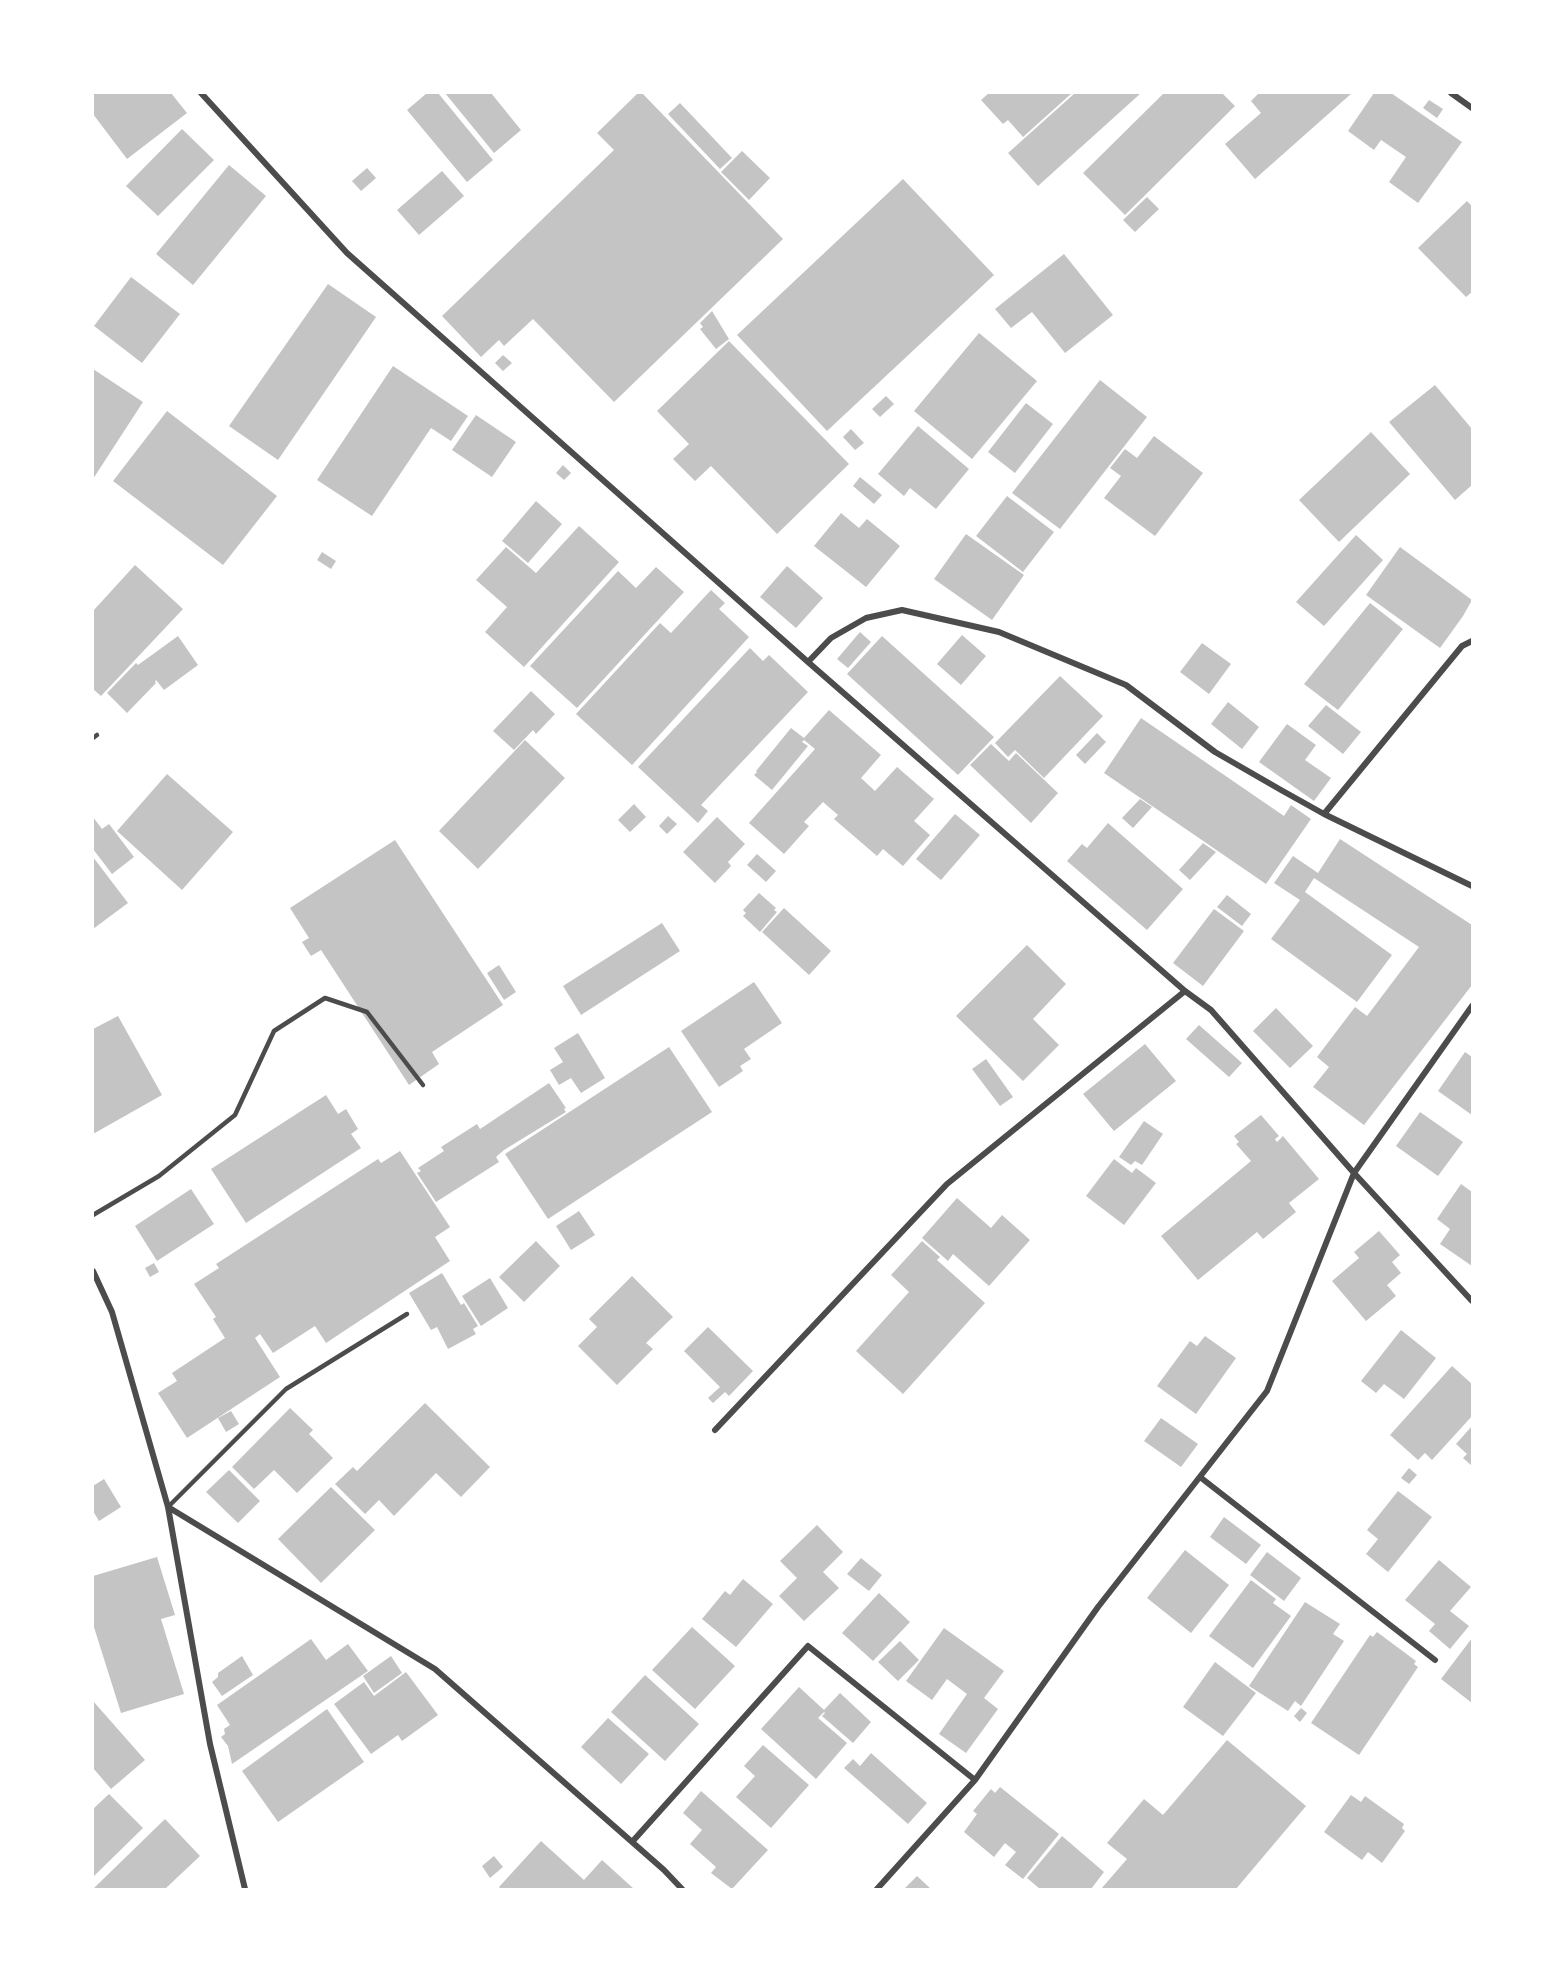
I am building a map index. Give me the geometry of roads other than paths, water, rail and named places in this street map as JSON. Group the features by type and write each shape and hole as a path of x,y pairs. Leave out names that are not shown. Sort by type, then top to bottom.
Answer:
{"street":[{"path":"201,93 347,253 808,662 1185,991 1210,1010 1354,1173 1472,1301"},
{"path":"1450,93 1472,108"},
{"path":"808,662 831,638 866,618 902,609 999,632 1126,686 1215,752 1324,814 1472,886"},
{"path":"1324,814 1462,646 1472,641"},
{"path":"715,1430 947,1184 1185,991"},
{"path":"877,1889 975,1780 1098,1607 1267,1391 1354,1173 1472,1006"},
{"path":"93,1271 112,1312 168,1508 210,1744 245,1889"},
{"path":"1200,1477 1435,1660"},
{"path":"168,1508 435,1669 664,1869 682,1889"},
{"path":"632,1842 808,1646 975,1780"}],"lane":[{"path":"93,1215 159,1176 235,1115 274,1031 325,998 367,1012 423,1085"},
{"path":"168,1508 286,1389 407,1314"}]}
